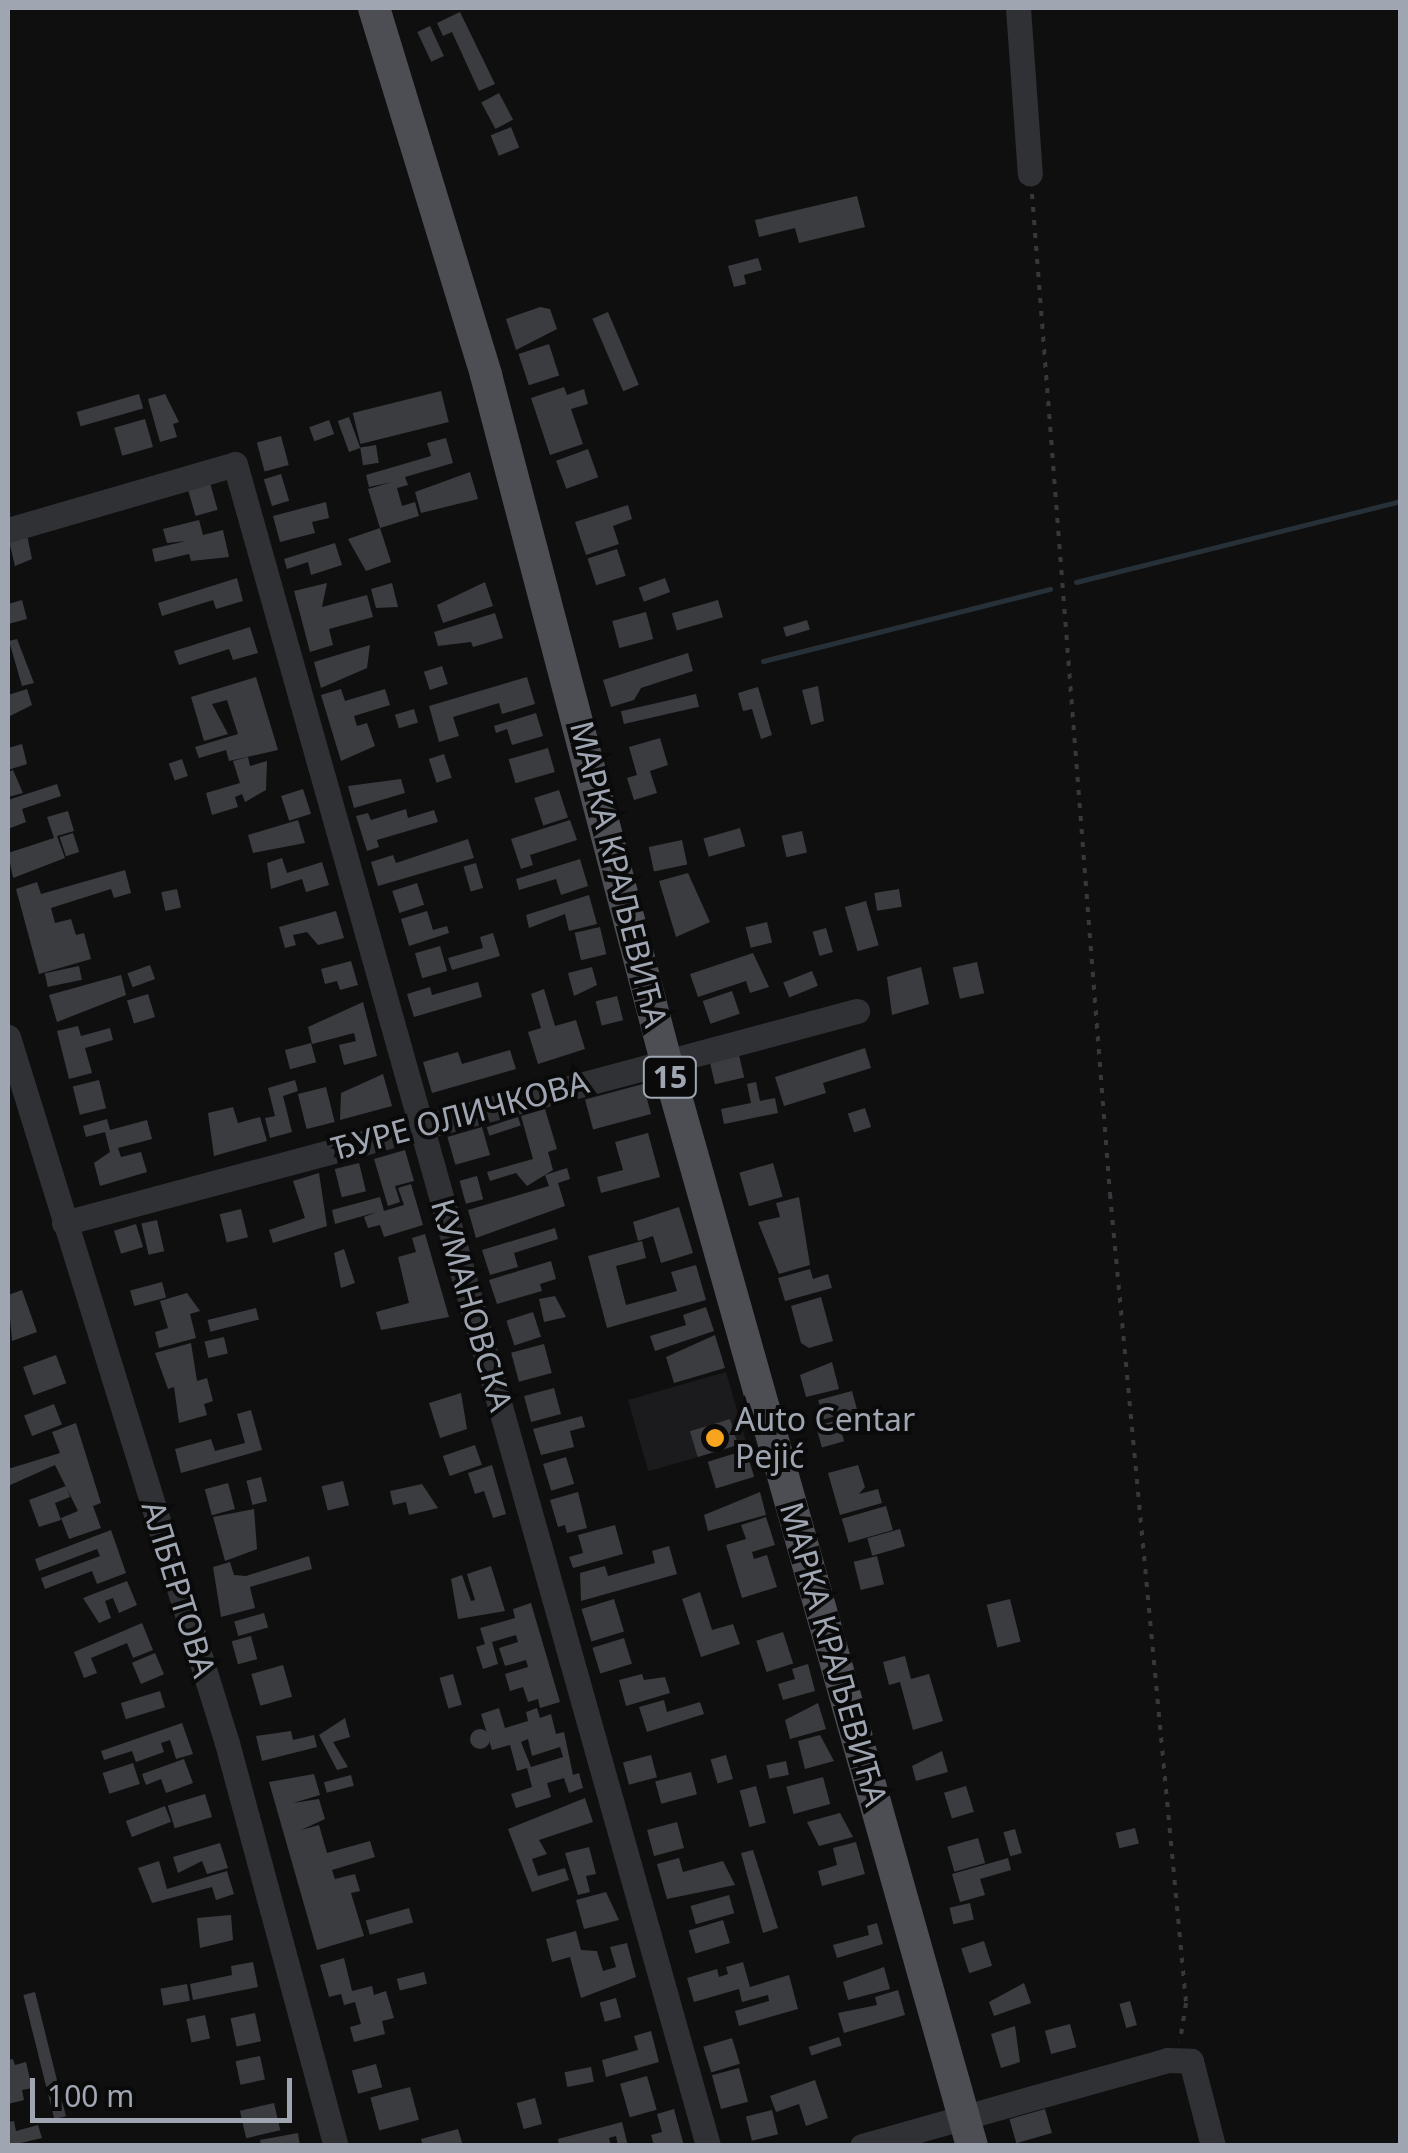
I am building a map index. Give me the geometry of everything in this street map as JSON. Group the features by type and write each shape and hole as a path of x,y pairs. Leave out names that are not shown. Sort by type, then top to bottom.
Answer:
{"main road":[{"name":"МАРКА КРАЉЕВИЋА","path":"374,8 544,581 666,1061 968,2132"}],"street":[{"path":"1018,8 1030,174"},
{"name":"КУМАНОВСКА","path":"8,530 234,464 708,2146"},
{"name":"ЂУРЕ ОЛИЧКОВА","path":"64,1223 421,1123 858,1011"},
{"name":"АЛБЕРТОВА","path":"8,1037 227,1743 336,2146"},
{"path":"862,2146 968,2132 1167,2060 1191,2061 1213,2146"}],"path":[{"path":"1030,174 1110,1194 1186,2004 1182,2040 1167,2060"}],"shaded area":[{"path":"726,1372 746,1443 648,1471 628,1400"}],"building":[{"path":"460,12 495,84 479,91 452,32 443,36 437,23"},
{"path":"430,26 444,56 431,62 417,32"},
{"path":"499,93 513,119 495,129 481,102"},
{"path":"511,127 519,147 499,156 491,135"},
{"path":"857,196 865,227 799,243 795,228 759,237 755,220"},
{"path":"758,258 762,270 744,275 746,284 734,287 728,266"},
{"path":"540,307 550,309 557,329 516,350 506,319"},
{"path":"608,312 639,385 623,391 592,319"},
{"path":"549,344 559,375 529,385 519,354"},
{"path":"564,387 567,395 584,389 588,404 571,409 583,444 550,455 531,398"},
{"path":"441,391 449,422 360,444 353,413"},
{"path":"139,394 143,408 81,426 77,412"},
{"path":"165,394 179,422 173,424 177,437 160,442 148,399"},
{"path":"349,417 360,448 349,452 338,421"},
{"path":"145,419 153,447 122,456 114,428"},
{"path":"329,420 334,434 314,441 309,427"},
{"path":"281,436 289,465 265,471 257,442"},
{"path":"446,438 453,463 405,477 408,485 397,488 402,506 415,502 419,516 380,528 368,489 392,482 369,487 366,475 431,456 427,443"},
{"path":"376,445 379,463 363,465 360,448"},
{"path":"588,449 598,477 566,489 556,461"},
{"path":"470,472 478,499 421,513 415,492"},
{"path":"281,474 289,501 272,506 264,479"},
{"path":"208,476 218,510 196,516 186,482"},
{"path":"326,502 329,518 312,522 315,533 280,542 273,516"},
{"path":"628,505 632,519 613,526 619,544 586,555 575,522"},
{"path":"199,520 203,535 223,530 229,557 191,561 189,554 155,562 152,549 186,541 167,543 163,529"},
{"path":"380,528 391,562 366,571 348,539"},
{"path":"26,530 32,559 15,566 8,537"},
{"path":"335,543 342,565 311,575 308,562 287,569 284,559"},
{"path":"617,549 626,576 596,585 588,559"},
{"path":"237,578 243,601 216,609 213,600 162,616 158,603"},
{"path":"665,578 670,592 644,602 639,588"},
{"path":"485,582 493,606 443,623 437,605"},
{"path":"327,583 322,607 367,595 373,617 329,629 333,645 310,652 294,591"},
{"path":"392,583 398,607 376,608 371,589"},
{"path":"22,600 27,619 8,624 8,604"},
{"path":"718,600 723,617 677,631 672,613"},
{"path":"646,612 653,639 619,648 612,621"},
{"path":"495,613 503,638 473,647 471,642 438,646 434,632"},
{"path":"807,620 810,630 786,637 783,627"},
{"path":"250,627 258,653 233,660 229,649 179,665 174,651"},
{"path":"17,639 34,683 22,686 9,641"},
{"path":"370,645 367,668 321,688 314,662"},
{"path":"688,653 693,671 641,688 634,700 611,707 603,680"},
{"path":"442,666 448,684 430,690 424,672"},
{"path":"256,677 278,750 229,761 226,750 199,758 195,747 238,734 227,700 212,704 228,734 204,741 191,697"},
{"path":"527,677 535,704 502,714 499,703 453,717 459,736 439,742 429,706"},
{"path":"818,686 824,721 811,725 802,690"},
{"path":"758,687 772,735 761,739 752,709 743,711 738,693"},
{"path":"27,689 32,705 8,717 8,695"},
{"path":"341,689 345,701 385,689 390,705 354,716 357,726 367,723 375,746 341,761 321,695"},
{"path":"696,694 699,707 624,724 621,711"},
{"path":"414,709 418,722 399,728 395,715"},
{"path":"536,713 543,736 512,745 507,729 496,733 494,726"},
{"path":"660,738 668,765 650,771 657,793 634,800 627,778 637,775 629,747"},
{"path":"22,744 27,764 8,770 8,748"},
{"path":"548,748 555,772 515,783 509,759"},
{"path":"444,754 452,778 437,783 429,759"},
{"path":"248,757 250,766 267,761 266,790 245,802 242,794 235,797 238,807 212,815 206,793 240,783 233,761"},
{"path":"182,759 188,776 175,781 169,764"},
{"path":"13,770 23,793 8,797 8,772"},
{"path":"401,779 405,793 354,808 348,786"},
{"path":"57,784 61,796 22,809 26,822 8,829 8,800"},
{"path":"303,789 311,814 289,821 281,796"},
{"path":"559,790 568,818 543,826 534,798"},
{"path":"406,809 408,818 434,810 438,822 377,840 379,847 367,851 356,816 368,813 371,820"},
{"path":"68,811 74,831 57,836 65,858 13,878 8,853 54,838 47,817"},
{"path":"298,820 305,843 253,853 248,835"},
{"path":"570,820 577,840 530,855 533,865 521,869 511,839"},
{"path":"740,828 745,846 709,857 703,838"},
{"path":"802,831 807,852 786,857 782,836"},
{"path":"73,833 79,852 66,856 60,837"},
{"path":"468,839 474,858 378,886 371,862 393,855 396,863"},
{"path":"682,840 687,864 654,872 649,847"},
{"path":"282,858 287,873 322,862 329,885 306,892 302,879 271,889 267,863"},
{"path":"580,859 588,886 561,895 556,879 519,890 516,879"},
{"path":"476,863 483,888 471,892 464,867"},
{"path":"125,870 131,893 114,898 111,889 51,908 55,923 71,919 76,935 84,933 91,959 39,974 16,889 37,882 41,894"},
{"path":"688,873 710,922 676,937 659,881"},
{"path":"417,883 424,905 399,913 392,891"},
{"path":"177,889 181,908 165,911 161,892"},
{"path":"899,889 902,907 877,911 874,893"},
{"path":"589,895 597,924 569,931 565,914 529,928 526,915"},
{"path":"866,901 879,945 858,951 845,907"},
{"path":"336,911 344,938 318,945 307,932 293,935 296,945 285,948 279,927"},
{"path":"427,911 433,930 447,926 449,933 409,946 401,919"},
{"path":"767,922 772,942 751,948 746,927"},
{"path":"600,927 606,954 581,960 575,933"},
{"path":"826,928 833,952 819,956 813,932"},
{"path":"493,933 500,956 452,970 448,958 483,948 480,937"},
{"path":"440,946 447,971 422,978 415,953"},
{"path":"753,953 769,987 750,993 746,981 698,997 690,974"},
{"path":"351,961 358,985 340,990 337,981 325,984 321,969"},
{"path":"977,962 984,993 960,999 953,968"},
{"path":"150,965 155,979 133,987 127,973"},
{"path":"79,966 82,980 48,987 45,973"},
{"path":"592,967 597,985 574,996 568,973"},
{"path":"921,967 929,1004 892,1015 887,977"},
{"path":"812,971 818,986 789,997 783,983"},
{"path":"121,975 126,995 57,1022 49,995"},
{"path":"478,982 482,997 414,1017 407,994 430,987 432,995"},
{"path":"544,989 555,1026 576,1020 585,1049 538,1064 528,1032 541,1028 531,994"},
{"path":"732,991 740,1014 711,1024 703,1001"},
{"path":"148,994 155,1017 134,1023 127,1000"},
{"path":"617,996 623,1020 602,1026 596,1001"},
{"path":"363,1002 377,1056 344,1065 339,1045 356,1041 354,1033 312,1044 308,1027"},
{"path":"78,1026 81,1036 110,1028 113,1040 85,1048 92,1073 69,1079 57,1031"},
{"path":"311,1043 316,1062 290,1069 285,1050"},
{"path":"865,1048 871,1068 823,1083 826,1093 784,1106 775,1077"},
{"path":"510,1050 516,1069 432,1093 423,1062 458,1052 462,1064"},
{"path":"739,1055 744,1077 715,1084 710,1062"},
{"path":"383,1074 392,1106 340,1120 341,1093"},
{"path":"99,1080 106,1108 80,1115 73,1087"},
{"path":"295,1080 298,1091 283,1096 292,1132 270,1138 265,1118 275,1116 268,1088"},
{"path":"756,1082 760,1101 775,1098 778,1113 724,1124 721,1109 751,1103 747,1084"},
{"path":"643,1084 651,1114 593,1129 585,1100"},
{"path":"326,1087 335,1122 307,1129 298,1094"},
{"path":"233,1107 238,1123 260,1117 267,1141 214,1156 208,1113"},
{"path":"865,1108 871,1127 854,1133 848,1114"},
{"path":"545,1109 557,1149 548,1152 553,1170 527,1186 516,1173 490,1181 487,1172 533,1159 521,1116"},
{"path":"518,1117 521,1126 489,1136 487,1127"},
{"path":"107,1119 110,1130 147,1120 152,1139 118,1148 121,1157 141,1152 147,1172 100,1186 94,1163 110,1152 105,1132 86,1137 83,1126"},
{"path":"482,1127 490,1155 455,1165 447,1137"},
{"path":"648,1133 660,1177 601,1193 597,1177 623,1170 615,1142"},
{"path":"405,1150 414,1181 395,1186 400,1202 388,1206 374,1159"},
{"path":"359,1163 366,1191 342,1197 335,1169"},
{"path":"773,1163 783,1197 749,1206 739,1173"},
{"path":"567,1168 570,1179 558,1183 565,1206 476,1238 468,1210 549,1186 545,1175"},
{"path":"319,1173 327,1226 273,1243 269,1230 305,1218 293,1181"},
{"path":"477,1176 483,1199 466,1204 460,1181"},
{"path":"411,1184 423,1225 384,1237 380,1225 368,1228 364,1217 377,1212 335,1224 332,1210 380,1197 384,1211 404,1205 398,1188"},
{"path":"799,1197 810,1265 779,1274 758,1222 780,1217 776,1203"},
{"path":"679,1207 693,1253 661,1263 653,1236 638,1241 633,1222"},
{"path":"241,1209 248,1237 227,1242 220,1214"},
{"path":"157,1220 164,1251 149,1255 141,1224"},
{"path":"136,1224 143,1247 121,1254 114,1231"},
{"path":"555,1228 558,1239 514,1253 518,1267 490,1275 482,1250"},
{"path":"425,1234 449,1317 381,1330 376,1312 409,1303 398,1257 416,1252 412,1238"},
{"path":"642,1241 646,1258 616,1266 626,1305 677,1291 671,1272 696,1265 706,1300 607,1328 588,1256"},
{"path":"344,1249 355,1283 341,1288 334,1253"},
{"path":"551,1261 556,1279 540,1284 542,1291 497,1304 489,1280"},
{"path":"810,1269 813,1279 828,1274 832,1288 785,1301 778,1278"},
{"path":"162,1282 166,1297 134,1306 130,1291"},
{"path":"22,1290 37,1332 12,1341 8,1295"},
{"path":"187,1293 200,1311 190,1314 196,1338 159,1348 155,1332 168,1328 160,1301"},
{"path":"555,1296 566,1317 544,1322 539,1299"},
{"path":"821,1297 833,1341 809,1348 801,1343 791,1306"},
{"path":"706,1307 714,1331 655,1351 650,1336 686,1325 683,1315"},
{"path":"256,1308 259,1320 210,1332 207,1320"},
{"path":"533,1312 541,1337 514,1345 506,1321"},
{"path":"715,1335 725,1368 674,1383 666,1357"},
{"path":"224,1337 228,1354 208,1358 205,1341"},
{"path":"191,1343 197,1381 207,1378 213,1401 204,1404 207,1415 179,1423 174,1387 168,1389 155,1353"},
{"path":"544,1344 552,1373 519,1382 511,1353"},
{"path":"56,1355 66,1383 33,1395 23,1367"},
{"path":"832,1362 839,1389 806,1397 800,1375"},
{"path":"554,1388 561,1414 531,1422 524,1396"},
{"path":"852,1391 857,1410 823,1419 818,1400"},
{"path":"461,1393 467,1429 440,1438 429,1403"},
{"path":"54,1404 62,1425 32,1436 24,1415"},
{"path":"251,1410 262,1450 181,1473 175,1449 211,1439 215,1451 245,1443 237,1414"},
{"path":"582,1416 585,1427 570,1431 574,1447 541,1455 533,1429"},
{"path":"730,1419 738,1445 698,1457 690,1431"},
{"path":"838,1420 844,1441 822,1447 816,1426"},
{"path":"76,1423 101,1503 93,1506 101,1528 69,1539 61,1518 78,1511 55,1465 8,1486 8,1469 60,1453 52,1432"},
{"path":"475,1445 482,1465 450,1476 443,1456"},
{"path":"746,1450 754,1477 716,1488 708,1462"},
{"path":"566,1457 574,1484 551,1491 543,1464"},
{"path":"492,1465 506,1514 493,1518 484,1491 475,1494 468,1473"},
{"path":"858,1465 865,1487 859,1494 878,1489 882,1503 840,1515 828,1473"},
{"path":"261,1477 267,1501 252,1505 246,1481"},
{"path":"343,1481 349,1505 328,1511 322,1486"},
{"path":"228,1483 235,1509 212,1515 205,1489"},
{"path":"422,1484 438,1508 409,1515 406,1502 393,1505 390,1491"},
{"path":"66,1486 70,1497 55,1503 61,1520 39,1527 29,1500"},
{"path":"578,1492 587,1528 567,1533 565,1525 558,1527 550,1500"},
{"path":"760,1492 766,1515 708,1531 704,1515"},
{"path":"886,1506 893,1530 849,1543 842,1519"},
{"path":"254,1509 257,1549 225,1561 213,1517"},
{"path":"766,1517 775,1545 752,1552 754,1559 767,1555 777,1587 742,1598 726,1545 746,1539 741,1525"},
{"path":"615,1525 623,1554 573,1568 569,1557 583,1553 578,1535"},
{"path":"900,1529 905,1546 872,1556 867,1538"},
{"path":"111,1530 126,1573 97,1584 92,1571 45,1589 41,1578 100,1556 97,1549 39,1571 35,1559"},
{"path":"669,1546 677,1574 581,1601 580,1573 605,1566 608,1576 655,1563 652,1551"},
{"path":"309,1556 312,1569 250,1587 255,1608 221,1617 213,1567 230,1562 234,1575 246,1576"},
{"path":"877,1556 884,1584 861,1590 854,1562"},
{"path":"491,1566 505,1611 458,1619 451,1579 462,1575 471,1601 475,1600 467,1574"},
{"path":"127,1581 137,1605 119,1613 113,1598 105,1601 111,1618 99,1623 83,1598"},
{"path":"700,1592 712,1630 733,1624 740,1644 701,1657 682,1599"},
{"path":"614,1599 624,1632 591,1641 581,1609"},
{"path":"1010,1599 1021,1642 997,1647 987,1605"},
{"path":"531,1603 560,1702 540,1708 538,1699 528,1702 523,1687 510,1691 505,1674 528,1667 526,1660 505,1666 499,1648 518,1642 516,1635 492,1642 498,1664 483,1669 476,1647 485,1644 480,1628 515,1618 513,1609"},
{"path":"264,1613 268,1627 238,1636 234,1622"},
{"path":"142,1623 153,1650 133,1658 127,1643 91,1658 97,1673 84,1678 74,1652"},
{"path":"783,1632 793,1663 767,1672 756,1641"},
{"path":"251,1636 257,1659 238,1664 232,1641"},
{"path":"624,1638 632,1664 600,1673 592,1648"},
{"path":"155,1653 164,1674 141,1684 132,1663"},
{"path":"905,1656 911,1679 929,1674 943,1721 913,1730 900,1682 889,1685 883,1662"},
{"path":"808,1664 815,1691 783,1700 778,1684 795,1679 792,1669"},
{"path":"283,1665 292,1697 260,1706 251,1674"},
{"path":"453,1674 462,1705 448,1709 440,1678"},
{"path":"642,1674 644,1680 665,1677 670,1693 626,1706 619,1680"},
{"path":"160,1691 165,1707 126,1719 121,1703"},
{"path":"664,1700 667,1712 700,1702 704,1714 647,1732 639,1707"},
{"path":"818,1703 826,1729 790,1739 785,1720"},
{"path":"499,1708 505,1728 528,1721 526,1712 537,1708 540,1718 551,1714 556,1734 564,1732 573,1775 579,1773 583,1788 569,1793 564,1778 547,1783 551,1797 516,1808 511,1794 532,1787 527,1768 517,1771 510,1745 492,1750 481,1714","holes":["528,1739 532,1756 560,1747 563,1757 531,1767 521,1742"]},
{"path":"345,1718 350,1737 333,1742 348,1767 337,1770 319,1735"},
{"path":"182,1723 193,1754 176,1759 170,1740 161,1743 164,1752 136,1762 132,1751 104,1760 101,1751"},
{"path":"480,1729 490,1739 480,1749 470,1739"},
{"path":"291,1731 293,1740 314,1735 317,1747 262,1761 256,1736"},
{"path":"820,1735 834,1761 805,1769 798,1741"},
{"path":"942,1751 948,1772 916,1781 912,1766"},
{"path":"651,1755 657,1777 629,1785 623,1763"},
{"path":"726,1755 733,1779 718,1783 711,1759"},
{"path":"184,1759 193,1783 166,1793 161,1779 146,1785 142,1774"},
{"path":"786,1761 789,1775 769,1779 766,1765"},
{"path":"133,1763 140,1784 109,1794 103,1773"},
{"path":"691,1772 697,1794 661,1804 655,1782"},
{"path":"314,1774 320,1795 293,1803 319,1799 325,1819 301,1830 319,1825 327,1853 370,1841 375,1857 332,1870 335,1879 355,1874 360,1891 351,1893 364,1936 317,1950 269,1782"},
{"path":"351,1775 354,1786 327,1793 324,1782"},
{"path":"823,1777 830,1804 794,1814 786,1787"},
{"path":"756,1786 766,1823 749,1827 740,1790"},
{"path":"966,1786 974,1812 952,1819 944,1793"},
{"path":"205,1794 212,1817 175,1828 168,1805"},
{"path":"585,1798 593,1822 539,1840 547,1854 532,1859 538,1876 565,1868 569,1880 532,1892 508,1829"},
{"path":"165,1806 171,1822 132,1837 126,1821"},
{"path":"840,1813 853,1837 819,1846 807,1822"},
{"path":"677,1822 684,1848 654,1856 647,1830"},
{"path":"1135,1828 1139,1844 1119,1848 1116,1833"},
{"path":"1015,1829 1022,1853 1010,1856 1003,1832"},
{"path":"978,1838 985,1863 954,1872 947,1847"},
{"path":"856,1842 865,1874 822,1886 818,1871 837,1865 833,1848"},
{"path":"220,1843 228,1868 207,1874 202,1861 178,1873 173,1857"},
{"path":"589,1847 596,1874 586,1876 590,1892 578,1895 565,1853"},
{"path":"753,1850 778,1928 763,1933 741,1853"},
{"path":"679,1858 683,1872 723,1861 735,1885 667,1899 657,1864"},
{"path":"1008,1858 1011,1870 980,1879 985,1895 960,1902 952,1874"},
{"path":"159,1861 167,1889 227,1871 234,1894 216,1900 212,1887 152,1903 138,1868"},
{"path":"606,1892 619,1920 584,1929 576,1900"},
{"path":"729,1895 734,1913 696,1924 691,1906"},
{"path":"970,1903 974,1920 953,1924 950,1908"},
{"path":"409,1908 413,1922 370,1935 366,1920"},
{"path":"231,1915 233,1940 200,1948 197,1918"},
{"path":"723,1920 730,1943 696,1953 689,1931"},
{"path":"877,1923 883,1944 837,1958 833,1945 869,1935 867,1926"},
{"path":"576,1931 581,1950 597,1951 603,1971 616,1967 610,1947 627,1943 636,1977 581,1998 570,1957 552,1962 546,1939"},
{"path":"984,1941 992,1966 969,1973 961,1948"},
{"path":"344,1958 352,1991 372,1986 374,1995 386,1991 394,2018 382,2021 385,2034 354,2042 350,2027 361,2024 355,2002 344,2005 341,1994 329,1997 320,1965"},
{"path":"253,1962 258,1987 193,2000 190,1984 232,1975 231,1966"},
{"path":"743,1962 750,1987 789,1975 798,2009 739,2026 735,2011 769,2001 768,1995 742,2002 739,1989 694,2002 687,1978 717,1969 719,1977 728,1974 726,1967"},
{"path":"884,1967 890,1989 848,2000 843,1982"},
{"path":"424,1972 427,1984 400,1990 397,1979"},
{"path":"1024,1983 1031,2003 994,2016 989,2002"},
{"path":"187,1984 190,2001 163,2005 160,1989"},
{"path":"898,1990 905,2015 844,2033 838,2013 877,2005 875,1997"},
{"path":"35,1992 66,2116 54,2119 23,1995"},
{"path":"616,1998 621,2017 605,2022 600,2002"},
{"path":"1130,2001 1137,2025 1126,2028 1119,2004"},
{"path":"255,2013 261,2041 237,2047 231,2018"},
{"path":"205,2015 210,2038 191,2042 186,2019"},
{"path":"1070,2024 1076,2047 1051,2054 1045,2031"},
{"path":"1015,2026 1020,2062 1001,2068 991,2034"},
{"path":"651,2031 659,2062 606,2077 602,2060 638,2050 634,2036"},
{"path":"839,2037 842,2046 811,2055 809,2047"},
{"path":"732,2038 740,2064 711,2073 703,2047"},
{"path":"260,2056 265,2079 241,2085 236,2061"},
{"path":"13,2059 15,2065 26,2062 32,2088 22,2090 24,2100 8,2104 8,2060"},
{"path":"376,2064 382,2087 358,2094 352,2070"},
{"path":"591,2067 594,2082 567,2087 564,2072"},
{"path":"739,2068 748,2102 721,2109 712,2075"},
{"path":"647,2076 657,2110 630,2117 620,2084"},
{"path":"815,2080 828,2118 806,2126 799,2104 776,2112 770,2096"},
{"path":"410,2087 419,2120 379,2130 370,2098"},
{"path":"535,2098 542,2124 524,2129 517,2103"},
{"path":"274,2103 280,2130 246,2138 240,2111"},
{"path":"674,2109 684,2146 654,2146 651,2135 662,2132 657,2114"},
{"path":"1045,2109 1052,2133 1016,2143 1009,2119"},
{"path":"772,2110 778,2134 752,2141 746,2117"},
{"path":"14,2121 16,2131 38,2125 42,2138 8,2146 8,2122"},
{"path":"622,2122 628,2146 618,2146 616,2136 609,2138 611,2146 559,2146 558,2139"},
{"path":"458,2129 463,2146 423,2146 421,2139"},
{"path":"298,2133 300,2146 261,2146 260,2140"}],"waterway":[{"path":"1076,582 1400,501"},
{"path":"763,661 1050,589"}],"place":[{"name":"Auto Centar Pejić","path":"715,1438"}]}
